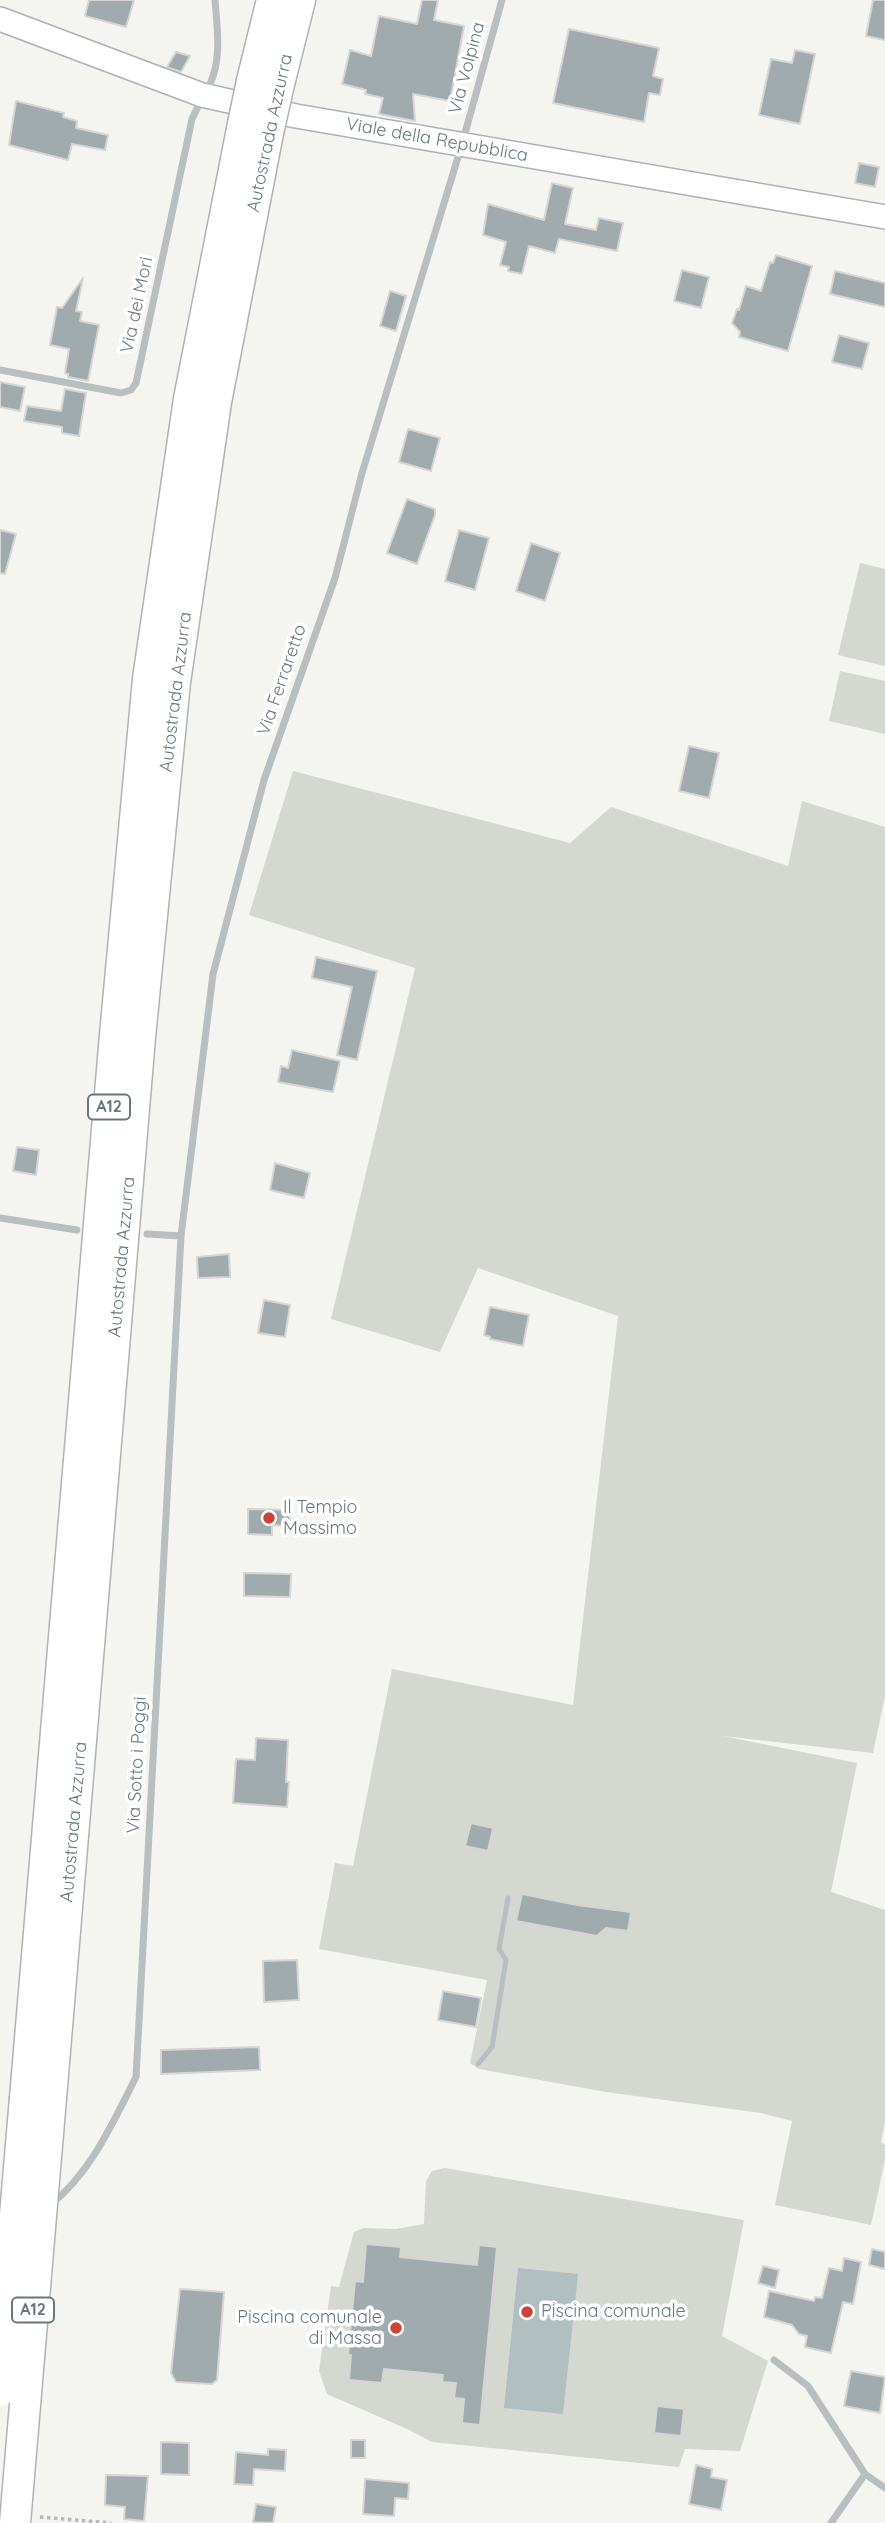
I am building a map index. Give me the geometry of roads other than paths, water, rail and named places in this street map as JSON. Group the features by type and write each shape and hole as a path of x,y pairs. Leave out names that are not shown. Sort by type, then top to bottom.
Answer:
{"highway":[{"name":"Autostrada Azzurra","path":"266,83 272,0"},
{"name":"Autostrada Azzurra","path":"21,2520 38,2098 112,1076 148,679 189,399 266,83 300,0"},
{"name":"Autostrada Azzurra","path":"0,2391 38,2098"}],"main road":[{"name":"Viale della Repubblica","path":"0,19 202,95 296,116 885,217"}],"street":[{"path":"202,95 211,83 218,50 215,0"},
{"name":"Via Volpina","path":"462,145 502,0"},
{"name":"Via dei Mori","path":"0,370 121,393 131,390 136,383 192,119 202,95"},
{"name":"Via Ferraretto","path":"181,1236 213,974 223,935 264,780 335,578 362,473 462,145"},
{"path":"0,1218 77,1230"},
{"path":"148,1234 181,1236"},
{"name":"Via Sotto i Poggi","path":"33,2218 65,2193 106,2138 136,2077 181,1236"},
{"path":"0,2243 22,2226"},
{"path":"774,2360 808,2386 865,2474 885,2488"},
{"path":"831,2523 865,2474"}],"lane":[{"path":"478,2064 492,2047 506,1960 499,1948 508,1898"}],"place":[{"name":"Il Tempio Massimo","path":"269,1518"},
{"name":"Piscina comunale","path":"527,2312"},
{"name":"Piscina comunale di Massa","path":"396,2328"}]}
